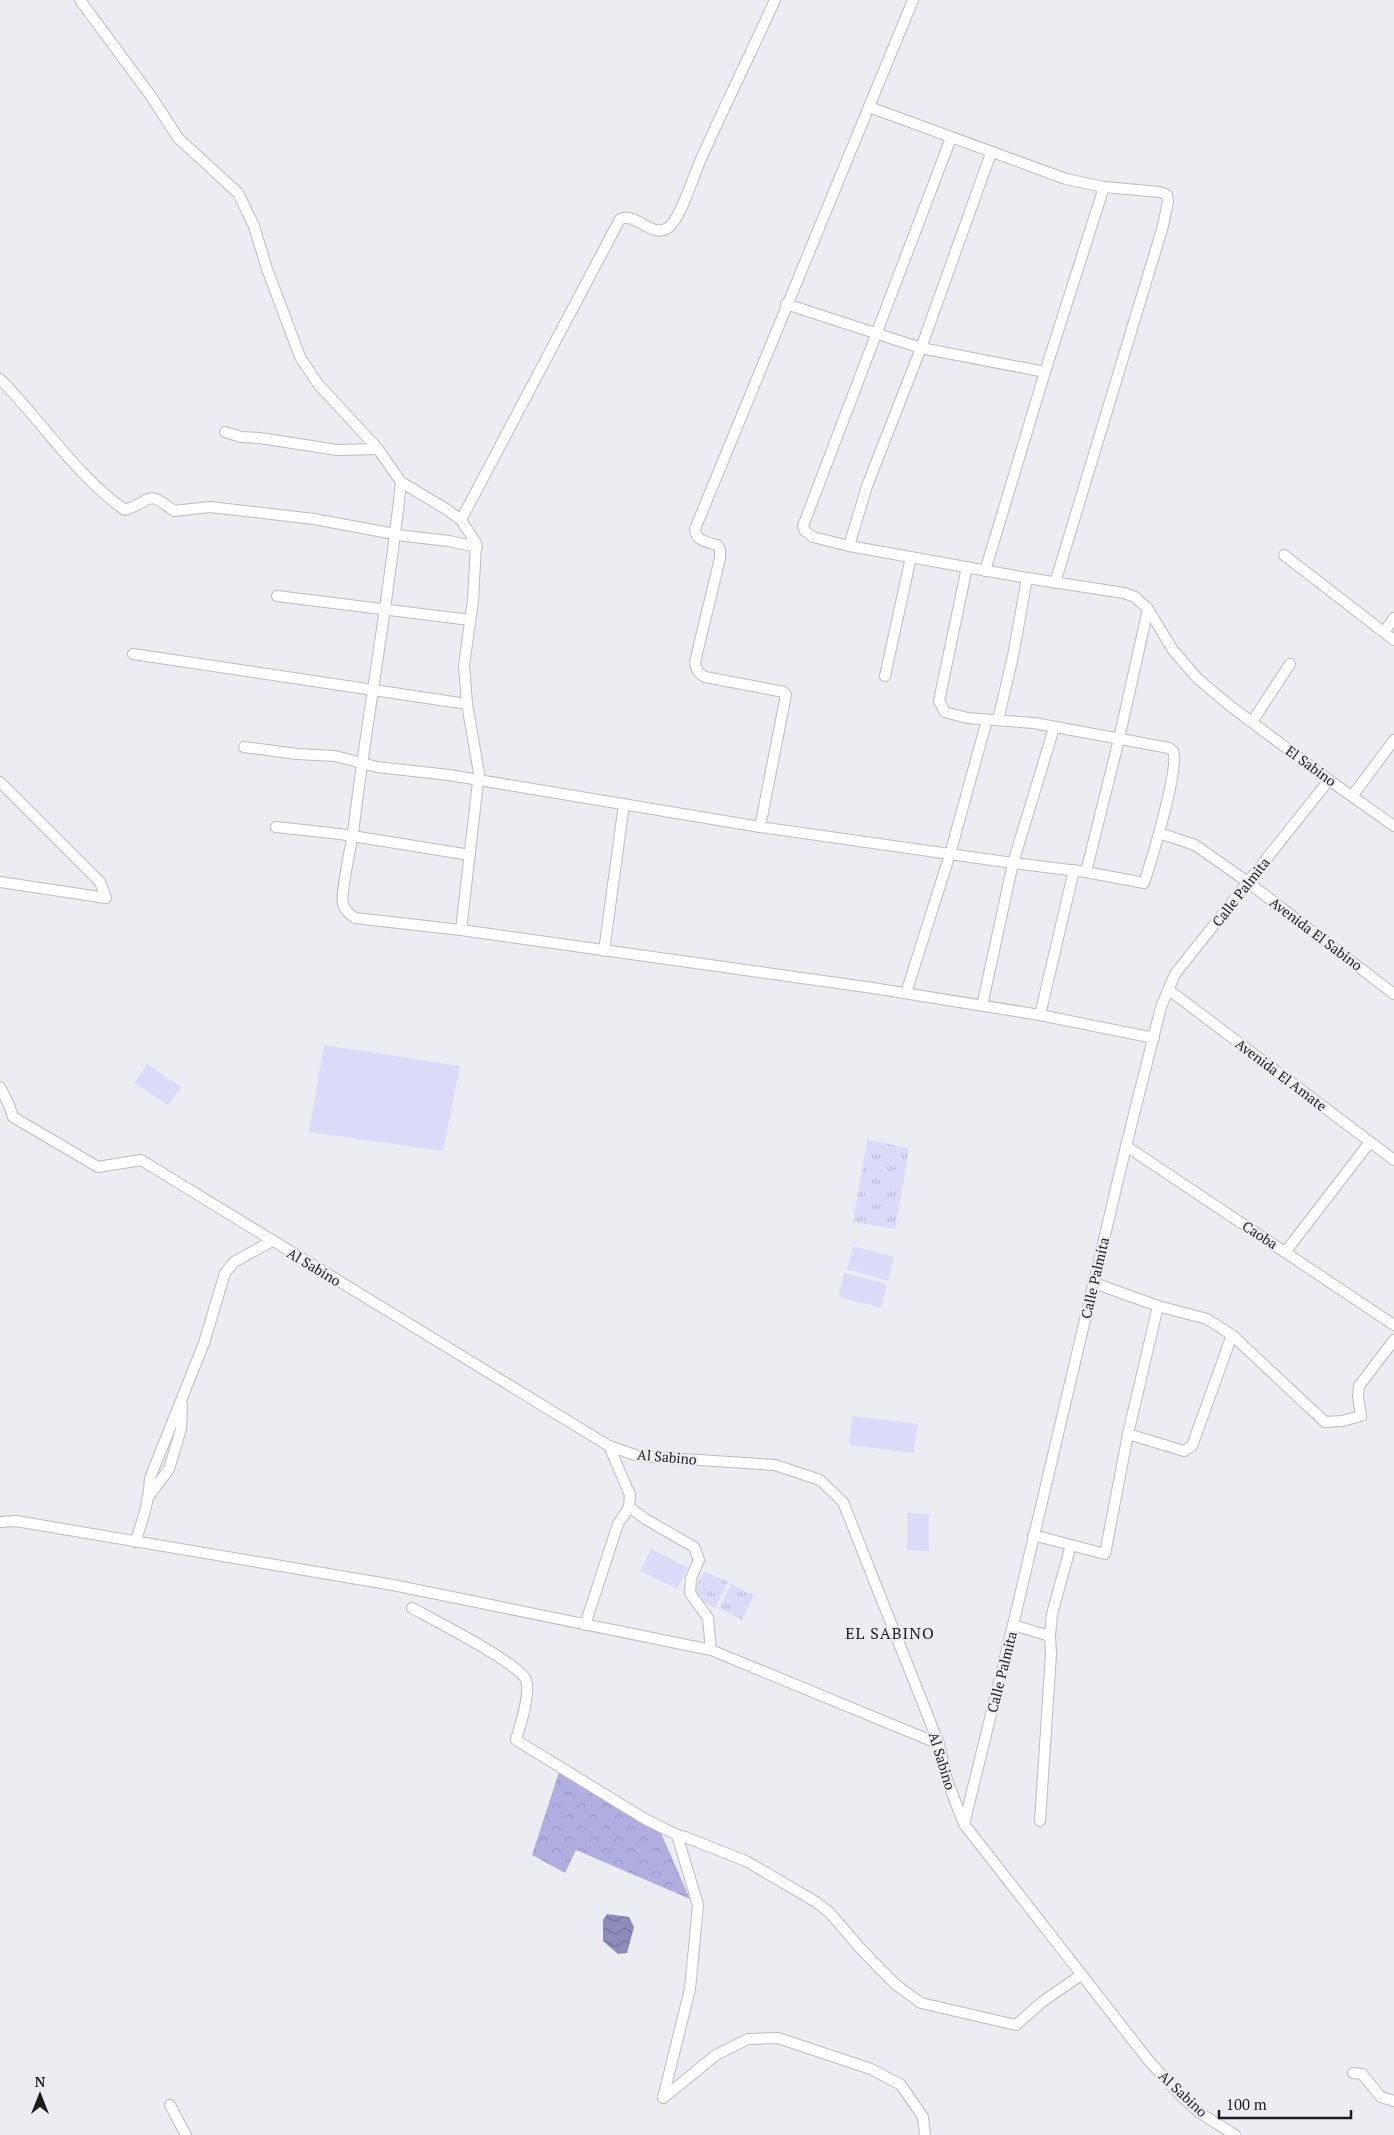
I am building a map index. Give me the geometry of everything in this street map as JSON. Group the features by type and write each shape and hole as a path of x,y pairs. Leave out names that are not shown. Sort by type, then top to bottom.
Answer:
{"street":[{"path":"80,0 153,99 178,138 238,193 254,226 267,269 300,357 318,384 378,449 401,482 461,520 475,540 477,547 474,601 464,665 467,704 479,773 461,930"},
{"path":"461,520 620,218 632,217 654,230 662,231 669,227 676,218 701,158 775,0"},
{"path":"760,827 786,694 784,692 705,677 699,673 695,662 720,558 720,550 717,545 698,539 695,536 694,529 913,0"},
{"path":"869,107 991,153 1046,170 1066,179 1104,187 1160,192 1167,195 1168,201 1163,226 1055,583"},
{"path":"951,138 803,526 805,531 813,537 849,546 1055,583 1124,593 1135,597 1148,609 1119,739 1086,872"},
{"path":"849,546 867,486 921,348 991,153"},
{"path":"985,571 1045,372 1104,187"},
{"path":"786,304 921,348 1045,372"},
{"path":"0,380 31,413 63,452 125,510 143,503 150,497 157,497 174,511 210,507 314,519 477,547"},
{"path":"224,432 241,437 260,438 336,450 378,449"},
{"path":"401,482 374,690 361,762 343,894 342,904 355,918 461,930 906,993 1040,1015 1154,1038"},
{"path":"1284,556 1394,640"},
{"path":"884,676 911,557"},
{"path":"244,747 297,754 335,756 376,767 439,773 760,827 1013,864 1074,870 1144,883 1159,833 1175,763 1173,751 1169,748 1016,720 967,718 945,712 939,701 967,567"},
{"path":"998,720 1013,656 1027,578"},
{"path":"277,596 470,620"},
{"name":"El Sabino","path":"1148,609 1173,650 1197,678 1229,705 1394,826"},
{"path":"1384,632 1394,618"},
{"path":"133,654 467,704"},
{"path":"1252,722 1290,664"},
{"path":"906,993 950,854 987,720"},
{"path":"982,1006 1013,864 1054,728"},
{"path":"1352,795 1394,740"},
{"name":"Calle Palmita","path":"964,1824 1161,1007 1175,974 1329,780"},
{"path":"0,782 100,882 106,898 0,882"},
{"path":"604,951 624,804"},
{"path":"276,827 352,836 470,855"},
{"name":"Avenida El Sabino","path":"1159,833 1195,845 1249,883 1394,994"},
{"path":"1040,1015 1074,870"},
{"name":"Avenida El Amate","path":"1169,990 1370,1142 1394,1158"},
{"name":"Al Sabino","path":"0,1087 13,1117 98,1167 141,1160 609,1446 638,1456 775,1465 820,1480 843,1502 939,1744 947,1780 964,1824 1149,2061 1181,2096 1200,2113 1235,2135"},
{"path":"1286,1252 1370,1142"},
{"name":"Caoba","path":"1126,1146 1394,1324"},
{"path":"134,1542 145,1517 150,1478 204,1342 225,1273 234,1262 272,1241"},
{"path":"1094,1283 1158,1306 1207,1319 1232,1335 1325,1422 1342,1421 1361,1416 1358,1402 1359,1386 1394,1340"},
{"path":"1033,1535 1106,1554 1128,1434 1158,1306"},
{"path":"1128,1434 1184,1451 1188,1450 1192,1446 1232,1335"},
{"path":"149,1496 170,1469 181,1429 182,1401"},
{"path":"585,1625 618,1524 629,1507 630,1495 609,1446"},
{"path":"629,1507 647,1520 694,1546 699,1560 691,1578 690,1593 708,1618 711,1650"},
{"path":"0,1522 16,1521 393,1585 711,1650 939,1744"},
{"path":"1040,1821 1052,1614 1071,1545"},
{"path":"412,1608 491,1652 519,1671 525,1678 528,1688 516,1740 645,1818 677,1835 746,1861 800,1891 829,1912 895,1984 921,2003 1016,2025 1042,2002 1081,1975"},
{"path":"1013,1625 1050,1636"},
{"path":"677,1835 698,1905 690,1988 663,2098 716,2055 748,2039 778,2038 871,2069 901,2085 923,2116 925,2135"},
{"path":"1353,2073 1362,2074 1381,2097 1394,2101"},
{"path":"170,2105 186,2135"}],"green space":[{"path":"324,1045 460,1066 443,1151 309,1132"},
{"path":"147,1064 181,1087 168,1105 134,1083"},
{"path":"867,1140 909,1148 895,1229 853,1222"},
{"path":"853,1246 894,1257 888,1281 847,1269"},
{"path":"844,1273 887,1284 881,1308 838,1297"},
{"path":"852,1416 918,1424 914,1453 849,1445"},
{"path":"907,1513 929,1514 929,1551 907,1550"},
{"path":"651,1549 688,1568 677,1589 640,1571"},
{"path":"704,1571 728,1582 715,1608 691,1596"},
{"path":"731,1584 754,1595 742,1620 719,1608"},
{"path":"559,1772 660,1831 690,1899 576,1850 565,1873 532,1855"}],"water":[{"path":"607,1914 629,1917 634,1927 627,1953 618,1954 603,1941 603,1920"}],"district":[{"name":"EL SABINO","path":"890,1633"}]}
